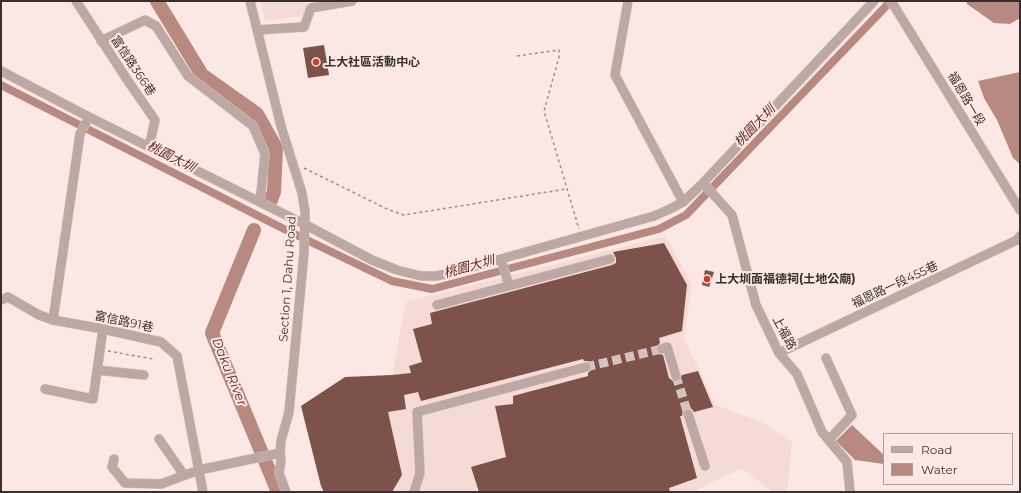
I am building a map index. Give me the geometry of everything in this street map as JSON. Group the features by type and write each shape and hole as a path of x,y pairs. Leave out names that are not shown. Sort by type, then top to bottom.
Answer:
{"street":[{"name":"富信路366巷","path":"76,1 101,41 155,120 149,148"},
{"name":"Section 1, Dahu Road","path":"250,1 282,126 302,193 306,225 289,412 281,441 280,454 281,461 279,473 286,492"},
{"path":"257,30 304,27 311,8 352,1"},
{"path":"628,1 615,75 683,202"},
{"path":"1,71 88,120 260,202 372,260 397,270 421,276 451,273 502,260 654,216 683,202 705,185 874,1"},
{"name":"福恩路一段","path":"893,4 1020,210"},
{"path":"101,41 145,20 156,26 188,76 253,126 265,154 260,202"},
{"path":"53,320 80,134 88,120"},
{"name":"上福路","path":"705,185 732,215 756,305 779,353 797,374 822,432 847,462 850,492"},
{"name":"福恩路一段455巷","path":"779,353 1017,240 1020,236"},
{"path":"437,305 610,259"},
{"path":"502,260 509,286"},
{"name":"富信路91巷","path":"1,300 8,297 39,315 53,320 161,342 177,356 203,492"},
{"path":"45,389 93,399 103,329"},
{"path":"662,349 667,347 676,376"},
{"path":"826,358 852,414 829,440"},
{"path":"414,492 420,473 417,412 586,367"},
{"path":"97,370 144,375"},
{"path":"688,414 705,466"},
{"path":"159,439 184,475"},
{"path":"114,459 112,466 125,483 160,484 199,470 280,454"}],"path":[{"path":"517,56 559,50 560,57 544,111 566,189 582,236"},
{"path":"293,163 389,210 404,215 566,189"},
{"path":"100,350 153,359"}],"shaded area":[{"path":"260,1 308,1 303,16 265,21"},
{"path":"666,236 692,285 684,338 716,405 763,423 792,442 787,492 775,492 770,490 742,468 692,492 324,492 321,486 301,406 392,375 406,302"}],"water":[{"path":"966,1 1020,1 1020,18 1010,24 994,23 967,4"},
{"path":"1020,72 1020,164 1013,158 997,120 984,98 978,81"},
{"path":"852,425 883,454 883,464 855,460 836,441"}],"building":[{"name":"上大社區活動中心","path":"324,45 329,75 308,78 303,48"},
{"path":"664,243 687,285 682,331 659,338 660,343 657,346 656,351 663,355 669,378 674,382 680,380 682,375 698,371 713,407 694,412 692,409 687,408 683,410 682,416 680,416 697,478 669,488 670,492 479,492 471,467 506,457 495,406 513,404 513,396 588,376 588,373 592,369 592,365 583,359 421,401 418,392 404,395 406,409 388,412 402,475 392,492 324,492 321,486 301,406 345,377 411,373 409,366 422,362 413,329 432,324 430,313 612,265 616,263 616,258 613,252"},
{"name":"上大圳面福德祠(土地公廟)","path":"705,270 714,272 709,287 702,285"}],"waterway":[{"name":"Daku River","path":"157,1 202,75 257,114 276,148 274,192 271,200"},
{"name":"桃園大圳","path":"1,85 284,229 392,281 432,289 659,229 686,215 891,1"},
{"name":"Daku River","path":"254,230 212,333 278,492"}],"tunnel":[{"path":"586,367 662,349"},
{"path":"676,376 688,414"}],"place":[{"name":"上大社區活動中心","path":"316,62"},
{"name":"上大圳面福德祠(土地公廟)","path":"707,279"}]}
